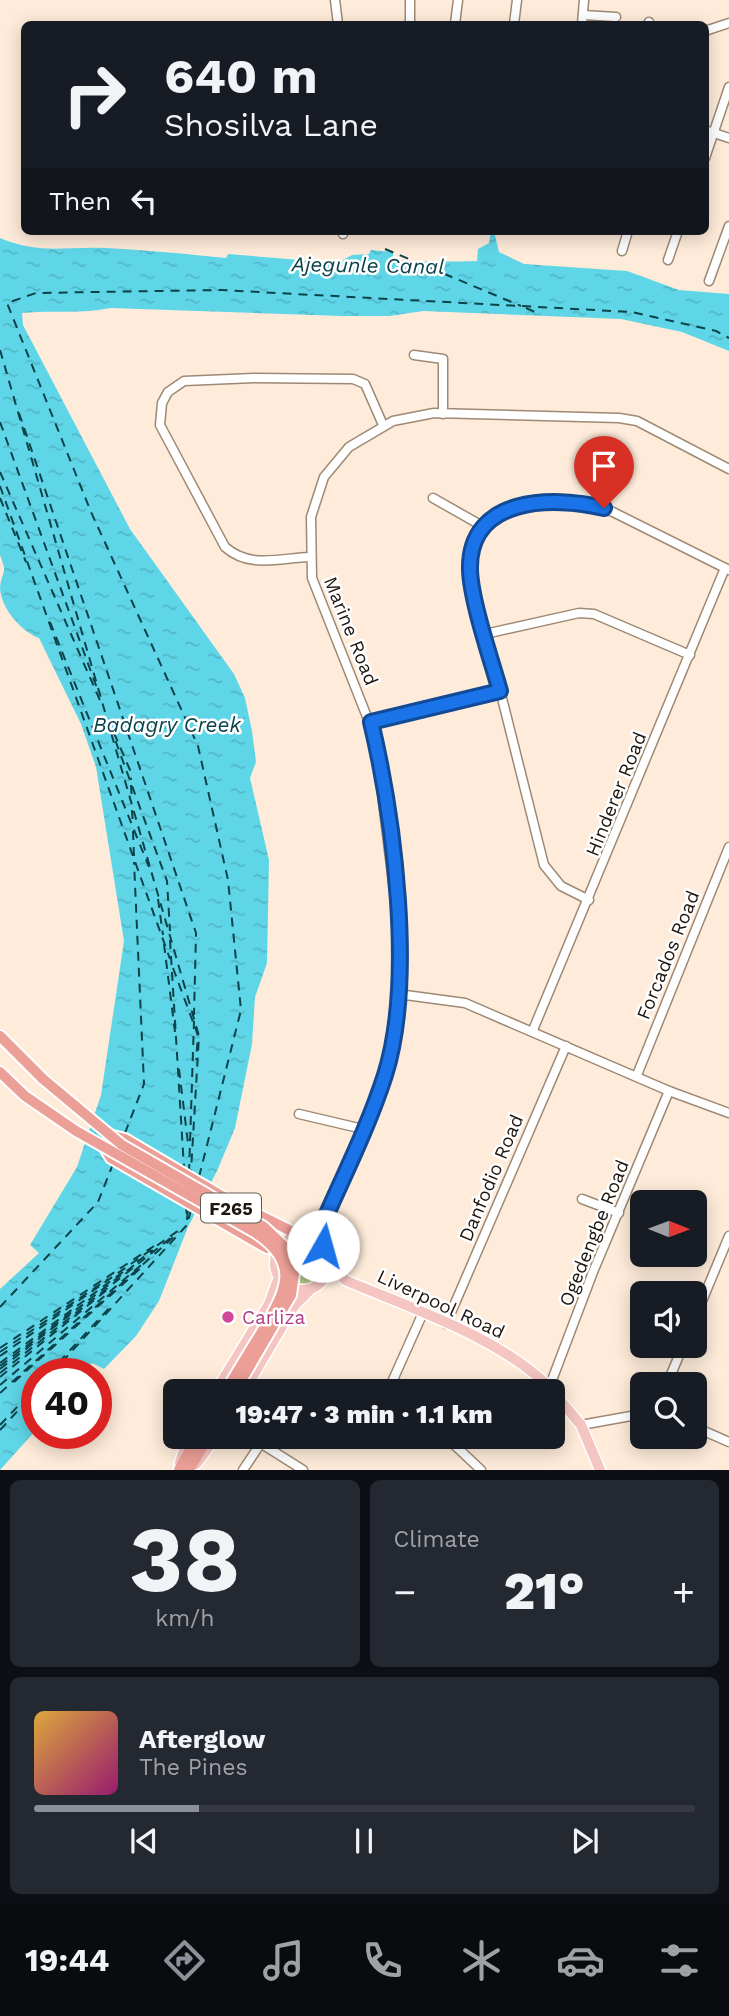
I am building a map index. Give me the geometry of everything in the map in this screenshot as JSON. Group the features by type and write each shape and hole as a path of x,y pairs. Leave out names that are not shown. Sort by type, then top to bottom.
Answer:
{"highway":[{"name":"F265","path":"0,1036 43,1079 108,1135 271,1231 287,1249 294,1273 291,1295 242,1379"},
{"name":"F265","path":"0,1072 25,1096 53,1117 256,1233 279,1252 285,1267 283,1292 233,1379"},
{"path":"108,1135 125,1139 225,1198 302,1236"},
{"path":"104,1147 111,1158 261,1242 275,1257"},
{"path":"178,1470 192,1449"},
{"path":"190,1470 196,1449"}],"main road":[{"path":"223,1379 269,1304 279,1277 275,1257 283,1244 302,1236 316,1239 323,1246 329,1261 317,1285 295,1306 251,1379"},
{"name":"Liverpool Road","path":"329,1261 345,1280 494,1346 523,1364 540,1379"},
{"path":"279,1277 293,1289 317,1285"},
{"name":"Liverpool Road","path":"317,1285 345,1280"},
{"name":"Liverpool Road","path":"565,1406 581,1425 600,1470"},
{"path":"190,1470 207,1449"}],"street":[{"path":"335,0 338,21"},
{"path":"410,0 410,21"},
{"path":"455,21 458,0"},
{"path":"514,21 517,0"},
{"path":"584,0 582,20 616,17"},
{"path":"709,30 729,23"},
{"path":"709,148 729,87"},
{"path":"709,132 729,138"},
{"path":"709,281 729,226"},
{"path":"622,251 627,235"},
{"path":"668,260 677,235"},
{"path":"414,355 443,359 443,414"},
{"path":"310,557 241,560 225,547 160,425 162,403 168,392 184,381 254,378 360,380 365,384 383,425"},
{"name":"Marine Road","path":"323,1223 385,1074 398,994 400,939 382,778 371,722 312,578 311,517 324,477 349,447 383,425 404,417 443,414 637,421 729,469"},
{"path":"433,498 484,527"},
{"path":"589,900 561,886 544,865 470,571 474,547 484,527 513,506 526,502 594,505 727,569"},
{"name":"Hinderer Road","path":"533,1030 727,569"},
{"path":"485,634 579,613 594,614 690,655"},
{"path":"371,722 500,691"},
{"name":"Forcados Road","path":"637,1075 729,847"},
{"path":"398,994 465,1003 533,1030 669,1091 729,1113"},
{"name":"Danfodio Road","path":"446,1324 566,1046"},
{"name":"Ogedengbe Road","path":"556,1379 669,1091"},
{"path":"299,1114 363,1129"},
{"path":"582,1199 619,1213"},
{"path":"302,1236 315,1225 323,1223 323,1246"},
{"path":"707,1289 729,1236"},
{"path":"393,1379 422,1315"},
{"path":"581,1425 630,1416"},
{"path":"707,1432 729,1442"},
{"path":"243,1470 257,1449"},
{"path":"270,1449 303,1470"},
{"path":"459,1449 481,1470"}],"green space":[{"path":"299,1239 316,1244 325,1259 322,1276 307,1286 293,1285 286,1245"}],"water":[{"name":"Badagry Creek","path":"490,235 495,235 499,252 524,264 627,271 679,290 729,294 729,351 682,332 621,319 423,311 390,316 111,308 22,313 23,325 130,529 234,674 245,698 256,762 250,778 269,860 267,963 255,997 252,1044 235,1128 217,1171 188,1227 159,1301 136,1336 112,1361 112,1358 21,1358 21,1447 0,1470 0,1289 39,1253 30,1245 77,1167 101,1095 124,941 96,767 81,724 39,638 13,618 1,595 4,570 0,555 0,238 28,246 53,249 106,248 226,258 228,254 337,263 352,255 369,254 371,250 393,252 393,260 477,261 478,249 489,243"}],"ferry route":[{"path":"385,249 521,306"},
{"path":"199,1177 241,1010 228,880 198,746 91,512 7,303 36,293 221,290 632,312 716,331 729,338"},
{"path":"526,308 535,312"},
{"path":"0,350 199,1036 191,1171"},
{"path":"19,413 196,933 194,1015"},
{"path":"0,422 98,691"},
{"path":"0,472 102,705"},
{"path":"0,486 170,959"},
{"path":"0,498 26,562"},
{"path":"50,622 149,867"},
{"path":"110,726 167,881 170,931"},
{"path":"114,733 130,770 131,780"},
{"path":"131,785 132,801"},
{"path":"132,810 133,825"},
{"path":"133,831 134,857"},
{"path":"125,1133 144,1084 134,862"},
{"path":"158,899 163,935"},
{"path":"170,940 184,1168"},
{"path":"164,944 175,1032"},
{"path":"173,968 193,1022"},
{"path":"189,1173 194,1021"},
{"path":"195,1027 198,1036 196,1060"},
{"path":"179,1069 188,1143"},
{"path":"0,1307 98,1202 113,1164"},
{"path":"186,1205 187,1217"},
{"path":"187,1220 188,1208"},
{"path":"66,1358 187,1225 191,1210"},
{"path":"0,1356 182,1228"},
{"path":"0,1393 179,1232"},
{"path":"0,1373 172,1237"},
{"path":"0,1348 154,1246"},
{"path":"137,1262 153,1250"},
{"path":"0,1385 147,1260"},
{"path":"127,1271 139,1261"},
{"path":"14,1382 143,1266"},
{"path":"0,1363 127,1269"},
{"path":"0,1369 125,1272"},
{"path":"0,1352 108,1279"},
{"path":"0,1377 108,1289"},
{"path":"63,1358 112,1305"},
{"path":"0,1366 77,1308"},
{"path":"0,1425 21,1403"},
{"path":"0,1430 21,1407"}],"place":[{"name":"Carliza","path":"228,1317"}],"route":[{"path":"323,1246 323,1223 385,1074 398,994 400,939 395,884 382,778 371,722 500,691 470,571 474,547 484,527 513,506 526,502 594,505 604,508"}],"water label":[{"name":"Ajegunle Canal","path":"368,265"}]}
